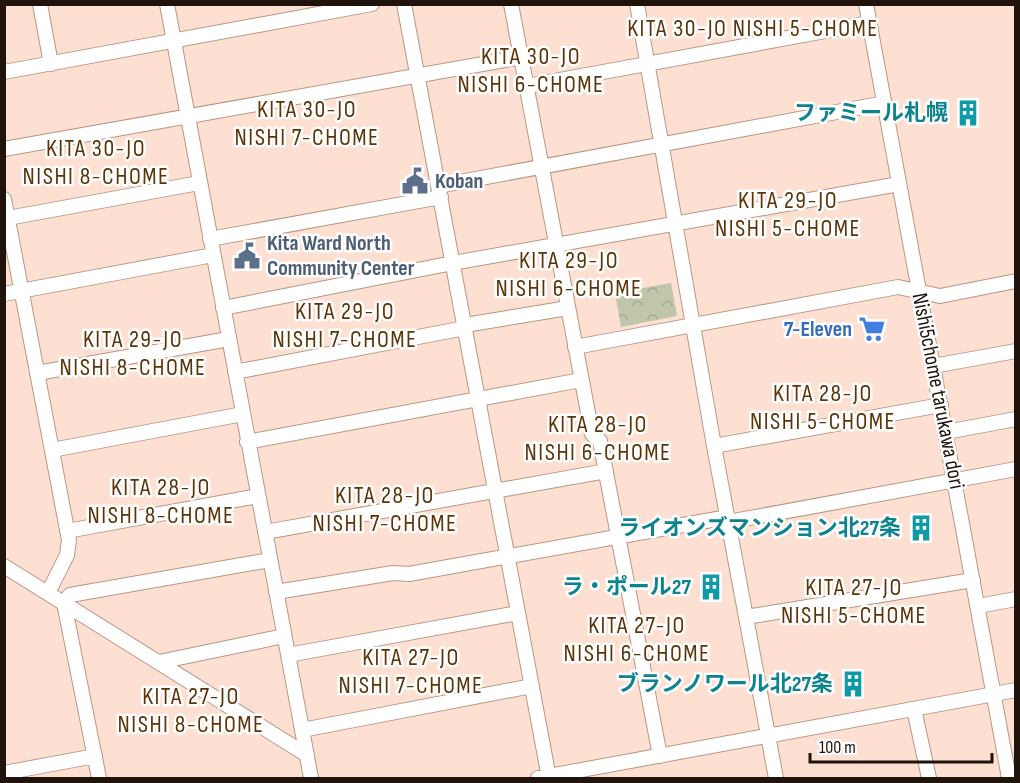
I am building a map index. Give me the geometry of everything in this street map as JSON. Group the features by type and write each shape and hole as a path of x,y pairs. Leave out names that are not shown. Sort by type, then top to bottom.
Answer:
{"street":[{"path":"40,4 51,64"},
{"path":"167,4 311,778"},
{"path":"4,72 372,4"},
{"path":"404,4 532,687 545,778 1016,690"},
{"path":"511,4 581,380 592,434 600,441 660,756"},
{"path":"637,4 714,446 776,778"},
{"name":"Nishi5chome tarukawa dori","path":"868,5 869,23 1010,778"},
{"path":"527,86 869,23"},
{"path":"4,149 522,57"},
{"path":"210,239 440,192 542,166 885,103"},
{"path":"48,593 67,555 69,540 6,208 199,183"},
{"path":"223,308 453,263 899,184"},
{"path":"4,294 213,255"},
{"path":"575,347 898,287 940,296 1016,281"},
{"path":"235,372 568,308"},
{"path":"37,372 229,339"},
{"path":"933,366 1016,351"},
{"path":"247,442 581,380"},
{"path":"714,446 940,405"},
{"path":"52,450 243,414"},
{"path":"946,432 1016,419"},
{"path":"276,592 507,558 1016,469"},
{"path":"265,532 606,471"},
{"path":"67,531 258,496"},
{"path":"99,778 64,603 70,595 270,560"},
{"path":"4,566 307,755"},
{"path":"746,617 973,580"},
{"path":"978,606 1016,599"},
{"path":"288,655 518,613"},
{"path":"159,662 284,636"},
{"path":"302,730 532,687"},
{"path":"914,709 928,778"},
{"path":"4,773 95,756"},
{"path":"619,764 622,778"}],"green space":[{"path":"671,283 677,316 621,327 615,293"}],"place":[{"name":"ファミール札幌","path":"968,113"},
{"name":"Koban","path":"415,181"},
{"name":"Kita Ward North Community Center","path":"247,256"},
{"name":"7-Eleven","path":"872,329"},
{"name":"ライオンズマンション北27条","path":"921,528"},
{"name":"ラ・ポール27","path":"711,587"},
{"name":"ブランノワール北27条","path":"853,684"}],"district":[{"name":"KITA 30-JO NISHI 5-CHOME","path":"753,28"},
{"name":"KITA 30-JO NISHI 6-CHOME","path":"531,70"},
{"name":"KITA 30-JO NISHI 7-CHOME","path":"307,123"},
{"name":"KITA 30-JO NISHI 8-CHOME","path":"96,162"},
{"name":"KITA 29-JO NISHI 5-CHOME","path":"788,214"},
{"name":"KITA 29-JO NISHI 6-CHOME","path":"569,274"},
{"name":"KITA 29-JO NISHI 7-CHOME","path":"345,325"},
{"name":"KITA 29-JO NISHI 8-CHOME","path":"133,353"},
{"name":"KITA 28-JO NISHI 5-CHOME","path":"823,407"},
{"name":"KITA 28-JO NISHI 6-CHOME","path":"598,438"},
{"name":"KITA 28-JO NISHI 8-CHOME","path":"161,501"},
{"name":"KITA 28-JO NISHI 7-CHOME","path":"385,509"},
{"name":"KITA 27-JO NISHI 5-CHOME","path":"854,601"},
{"name":"KITA 27-JO NISHI 6-CHOME","path":"637,639"},
{"name":"KITA 27-JO NISHI 7-CHOME","path":"411,671"},
{"name":"KITA 27-JO NISHI 8-CHOME","path":"191,710"}]}
